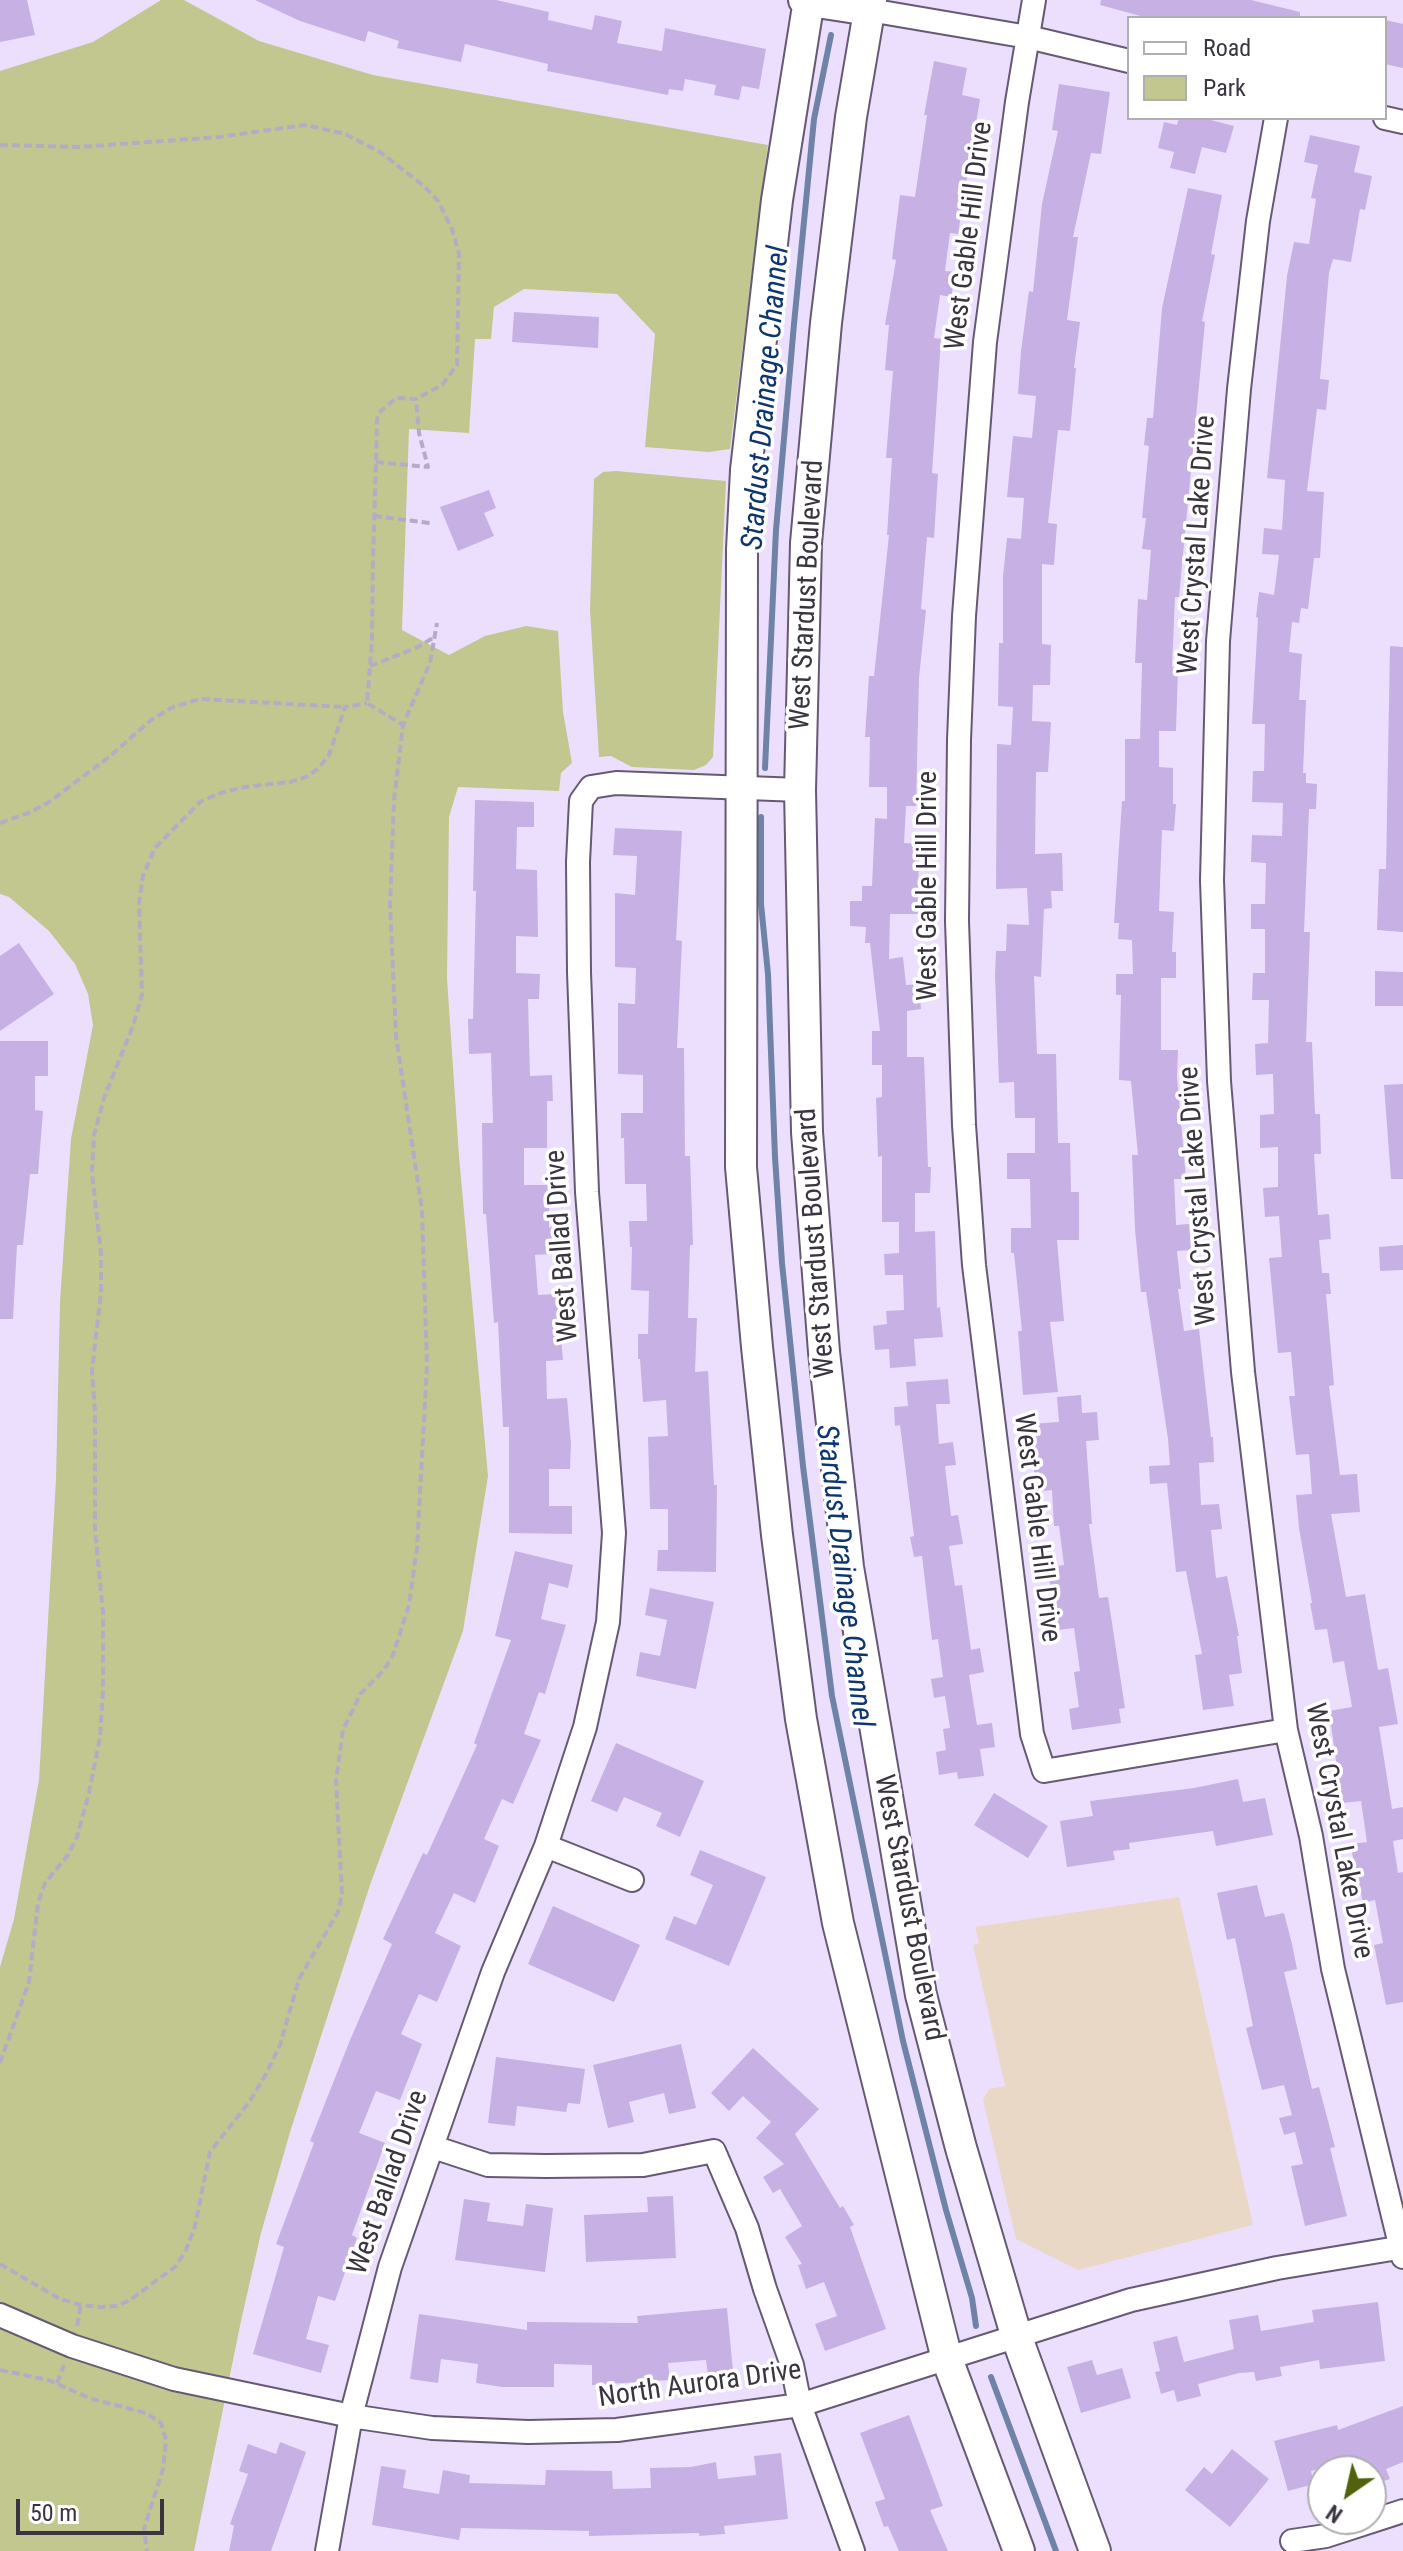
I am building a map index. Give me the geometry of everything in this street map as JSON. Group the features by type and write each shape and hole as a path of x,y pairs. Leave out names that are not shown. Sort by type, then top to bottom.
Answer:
{"street":[{"path":"1019,2551 956,2356 838,1923 801,1719 777,1535 741,1167 742,549 746,470 777,200 807,0 870,5 1127,61"},
{"name":"West Gable Hill Drive","path":"1034,0 985,342 964,616 957,921 964,1125 974,1265 1032,1734 1044,1771 1286,1730"},
{"name":"West Stardust Boulevard","path":"870,5 851,117 828,307 806,543 800,790 807,1132 824,1352 848,1567 921,1995 1009,2340 1095,2551"},
{"name":"West Crystal Lake Drive","path":"1276,120 1258,221 1239,389 1219,626 1212,880 1219,1081 1243,1372 1286,1730 1311,1836 1333,1969 1402,2250"},
{"name":"West Ballad Drive","path":"327,2551 351,2416 390,2267 493,1972 546,1846 585,1727 608,1622 614,1533 587,1192 579,940 581,801 591,787 616,783 800,790"},
{"path":"546,1846 632,1880"},
{"path":"433,2147 488,2165 546,2166 643,2165 714,2151 747,2228 792,2365 800,2405 853,2551"},
{"name":"North Aurora Drive","path":"0,2315 72,2346 174,2379 351,2416 432,2428 528,2432 617,2430 800,2405 1131,2300 1277,2268 1402,2250"},
{"path":"1292,2541 1326,2536 1403,2511"}],"path":[{"path":"0,145 79,147 219,137 305,125 345,134 380,152 424,186 438,201 452,229 459,254 457,365 442,385 416,399 396,398 379,413 367,703"},
{"path":"376,462 428,467 419,433 416,399"},
{"path":"374,516 430,523"},
{"path":"0,2264 60,2299 101,2307 117,2306 130,2300 176,2266 195,2226 210,2152 250,2101 266,2074 280,2045 299,1979 338,1912 342,1894 336,1781 340,1740 352,1706 393,1655 409,1605 417,1548 427,1365 422,1210 396,1036 390,906 394,800 403,725 430,663 437,623"},
{"path":"370,666 433,638"},
{"path":"0,823 49,802 109,757 151,720 173,707 200,699 345,707 367,703 403,725"},
{"path":"0,2063 29,1982 38,1903 45,1883 68,1855 77,1837 100,1737 103,1612 95,1530 92,1371 101,1292 101,1253 92,1173 94,1135 104,1098 142,995 139,903 143,876 155,848 200,802 244,787 290,782 306,777 319,768 329,755 345,707"},
{"path":"0,2370 48,2380 92,2399 146,2413 161,2423 166,2440 163,2469 144,2529 147,2551"}],"shaded area":[{"path":"1179,1897 1253,2225 1078,2270 1016,2239 983,2100 989,2089 1005,2086 973,1945 979,1943 975,1927"}],"green space":[{"path":"161,0 184,0 259,41 373,75 768,145 730,449 709,452 645,447 655,334 617,294 524,289 494,307 491,339 475,339 469,433 409,429 402,630 449,655 485,636 526,626 558,631 563,712 572,763 561,773 559,791 458,787 449,817 447,978 459,1156 488,1476 463,1631 370,1885 291,2129 261,2233 194,2551 0,2551 0,1967 14,1919 39,1780 56,1479 60,1302 71,1139 93,1025 88,994 75,964 49,931 9,897 0,894 0,71 93,42"},
{"path":"603,472 726,481 713,757 706,765 694,770 632,767 611,756 599,757 590,610 594,479"}],"building":[{"path":"0,0 27,0 35,35 0,42"},
{"path":"255,0 496,0 549,12 548,20 592,30 595,15 622,21 617,43 662,51 665,28 766,49 759,89 742,86 739,100 714,95 716,85 685,79 683,91 669,89 668,95 547,71 548,64 465,44 461,62 397,48 399,41 368,31 365,42 300,21"},
{"path":"1101,0 1251,0 1300,12 1300,16 1141,16 1100,5"},
{"path":"1387,20 1403,24 1403,68 1387,64"},
{"path":"934,61 967,68 962,95 980,99 958,234 950,233 945,271 956,272 951,297 940,295 934,338 941,339 932,473 938,474 934,538 927,537 921,609 926,610 919,678 916,806 906,806 904,843 919,844 918,914 890,914 889,959 903,957 906,985 919,984 921,1009 907,1011 907,1057 924,1057 928,1167 931,1167 930,1193 915,1193 915,1232 935,1231 937,1308 940,1307 943,1337 914,1339 916,1366 890,1368 889,1349 875,1350 873,1326 887,1324 886,1311 904,1310 903,1275 885,1275 884,1254 899,1253 899,1222 882,1222 882,1156 878,1157 876,1098 882,1097 882,1065 872,1065 872,1031 880,1031 870,943 865,943 866,927 850,926 850,901 862,901 862,886 872,886 875,818 887,819 887,787 869,787 870,737 865,737 869,676 874,676 889,535 892,458 886,458 893,371 885,370 889,325 885,325 896,260 892,259 900,195 915,197 927,115 924,115"},
{"path":"1059,84 1110,92 1101,154 1091,153 1073,237 1078,237 1067,320 1080,322 1076,368 1070,431 1058,430 1048,523 1057,524 1054,565 1042,564 1042,644 1051,645 1050,685 1033,685 1032,721 1051,722 1048,772 1036,772 1035,854 1062,853 1063,891 1051,891 1052,908 1044,909 1041,977 1034,976 1037,1054 1056,1054 1058,1143 1070,1143 1071,1192 1079,1192 1079,1240 1057,1240 1064,1321 1050,1322 1058,1392 1023,1395 1018,1331 1022,1331 1014,1253 1011,1253 1011,1228 1031,1228 1030,1179 1007,1179 1007,1153 1035,1153 1035,1118 1015,1118 1014,1082 999,1083 995,975 996,951 1006,951 1007,924 1029,925 1027,888 996,889 997,744 1011,745 1013,707 998,706 999,643 1003,643 1003,576 1007,538 1021,539 1024,498 1007,497 1013,436 1032,438 1036,396 1018,394 1021,351 1029,291 1033,292 1042,204 1058,131 1052,130"},
{"path":"1178,120 1211,120 1234,126 1226,153 1202,147 1195,174 1170,168 1174,152 1158,148 1164,122 1177,125"},
{"path":"1310,135 1360,146 1354,172 1372,176 1365,210 1360,209 1351,262 1333,259 1329,273 1320,379 1329,380 1326,410 1317,409 1307,491 1324,492 1320,558 1314,558 1308,609 1301,608 1299,623 1292,622 1289,652 1302,654 1299,700 1306,700 1303,773 1306,773 1306,783 1317,784 1316,809 1309,809 1304,932 1310,932 1306,1042 1312,1042 1315,1114 1320,1114 1321,1154 1314,1154 1318,1215 1329,1214 1331,1239 1319,1240 1322,1273 1329,1273 1331,1294 1326,1294 1334,1385 1329,1386 1340,1475 1357,1474 1360,1512 1331,1514 1346,1597 1365,1594 1378,1670 1388,1668 1398,1724 1379,1727 1392,1809 1403,1807 1403,1839 1393,1841 1398,1873 1403,1872 1403,2002 1386,2005 1374,1945 1383,1943 1375,1900 1363,1903 1350,1844 1367,1842 1361,1801 1342,1803 1329,1711 1352,1707 1344,1661 1333,1663 1327,1629 1315,1630 1299,1528 1296,1495 1312,1494 1309,1454 1296,1455 1289,1396 1295,1396 1291,1352 1278,1353 1269,1258 1282,1257 1279,1216 1265,1217 1263,1188 1278,1187 1278,1147 1260,1148 1260,1115 1274,1114 1273,1074 1256,1075 1255,1044 1268,1043 1269,1000 1252,1000 1253,973 1265,973 1265,929 1251,929 1251,904 1265,904 1266,863 1251,862 1252,835 1282,836 1283,803 1252,802 1253,771 1264,771 1265,724 1252,724 1256,617 1259,592 1274,595 1279,555 1262,554 1264,528 1282,530 1285,480 1267,478 1287,276 1294,242 1309,244 1316,199 1311,198 1318,165 1304,162"},
{"path":"1188,188 1222,195 1211,254 1215,255 1202,321 1205,322 1179,597 1175,597 1172,667 1178,668 1176,731 1159,731 1159,767 1173,768 1173,804 1176,804 1174,831 1162,830 1159,911 1174,912 1172,952 1176,952 1176,978 1161,978 1161,1050 1178,1050 1177,1077 1186,1179 1174,1179 1176,1225 1189,1224 1191,1250 1177,1251 1181,1289 1178,1289 1184,1331 1199,1329 1213,1437 1214,1462 1199,1463 1201,1505 1219,1504 1222,1529 1211,1530 1216,1578 1227,1576 1239,1636 1242,1673 1229,1675 1234,1706 1203,1710 1195,1655 1202,1654 1186,1571 1176,1572 1167,1483 1150,1484 1149,1466 1170,1465 1146,1292 1141,1292 1132,1155 1138,1155 1131,1081 1119,1080 1121,995 1116,995 1116,974 1133,974 1132,940 1118,939 1119,923 1114,923 1122,801 1125,801 1125,739 1140,739 1142,663 1135,663 1138,599 1147,600 1151,550 1142,549 1149,446 1144,445 1147,418 1153,418 1162,308"},
{"path":"514,312 599,317 598,348 512,342"},
{"path":"489,490 496,508 484,513 494,536 458,551 440,507"},
{"path":"1390,646 1403,647 1403,932 1377,930 1379,869 1386,869"},
{"path":"475,800 534,802 534,827 517,827 516,869 537,870 538,937 516,936 516,973 540,974 539,999 528,999 530,1076 552,1075 553,1101 547,1101 547,1148 524,1148 524,1185 549,1185 549,1228 552,1227 553,1254 535,1255 538,1295 557,1294 563,1360 546,1361 547,1399 567,1398 571,1444 570,1469 549,1469 549,1506 572,1506 572,1534 509,1533 509,1427 503,1427 498,1322 494,1323 486,1214 483,1214 482,1123 493,1123 491,1053 469,1054 468,1019 473,1019"},
{"path":"615,828 682,831 676,940 682,941 677,1048 684,1048 685,1156 690,1156 693,1245 690,1245 688,1318 697,1318 695,1372 708,1371 714,1485 717,1485 716,1572 657,1571 658,1550 668,1550 668,1509 650,1509 648,1437 668,1436 666,1400 643,1402 638,1334 648,1334 649,1291 631,1290 629,1221 647,1221 646,1184 625,1184 624,1138 621,1138 621,1113 643,1113 643,1075 618,1074 618,1003 635,1004 636,968 615,967 615,893 635,895 637,856 613,855"},
{"path":"19,943 54,994 0,1031 0,956"},
{"path":"1375,971 1403,972 1403,1006 1375,1006"},
{"path":"0,1041 48,1041 48,1076 35,1076 35,1110 43,1111 38,1174 30,1174 23,1245 17,1245 13,1319 0,1319"},
{"path":"1403,1084 1403,1179 1391,1179 1384,1085"},
{"path":"1403,1245 1403,1270 1380,1271 1379,1247"},
{"path":"948,1379 950,1404 936,1404 939,1444 953,1442 956,1465 945,1466 951,1516 958,1515 963,1544 949,1546 955,1586 962,1585 971,1650 980,1648 984,1672 969,1675 977,1725 992,1723 995,1747 980,1749 984,1776 958,1779 957,1772 939,1775 936,1752 946,1750 943,1729 950,1728 945,1696 934,1698 931,1679 943,1677 938,1639 932,1640 922,1556 914,1557 910,1537 914,1536 900,1425 895,1426 894,1407 908,1406 906,1382"},
{"path":"1081,1395 1082,1413 1097,1412 1099,1440 1086,1441 1092,1524 1089,1524 1099,1598 1108,1597 1125,1708 1119,1709 1121,1723 1072,1730 1069,1709 1079,1707 1074,1672 1080,1671 1074,1628 1058,1630 1047,1567 1064,1565 1059,1526 1054,1526 1052,1490 1036,1492 1030,1424 1059,1422 1057,1397"},
{"path":"515,1551 573,1565 568,1588 549,1583 541,1619 566,1625 545,1694 539,1692 524,1734 541,1740 513,1804 502,1799 484,1839 499,1846 475,1903 454,1893 435,1933 461,1946 437,2002 419,1994 401,2034 422,2044 400,2100 376,2091 359,2133 385,2143 352,2235 357,2238 335,2301 318,2296 306,2339 329,2345 321,2373 253,2354 284,2247 276,2244 314,2143 310,2141 392,1944 383,1939 423,1853 427,1855 477,1745 474,1743 511,1640 495,1636"},
{"path":"650,1588 714,1602 696,1689 636,1676 640,1652 660,1656 667,1620 645,1615"},
{"path":"616,1743 704,1781 680,1837 656,1826 662,1813 624,1797 617,1812 591,1801"},
{"path":"1238,1779 1243,1802 1265,1798 1273,1835 1216,1846 1213,1831 1129,1843 1130,1849 1113,1851 1115,1860 1067,1867 1060,1821 1093,1816 1090,1801 1194,1788"},
{"path":"994,1793 1048,1826 1028,1858 974,1825"},
{"path":"700,1850 766,1877 729,1966 665,1939 674,1916 696,1925 713,1885 690,1875"},
{"path":"1257,1885 1265,1917 1284,1913 1297,1969 1284,1972 1312,2089 1319,2087 1335,2147 1330,2148 1347,2216 1305,2226 1291,2166 1303,2164 1295,2132 1284,2135 1279,2118 1292,2115 1284,2085 1262,2090 1246,2028 1253,2026 1235,1938 1227,1940 1217,1893"},
{"path":"553,1906 640,1945 614,2002 528,1964"},
{"path":"681,2044 696,2108 669,2114 664,2093 629,2102 634,2122 608,2128 593,2065"},
{"path":"753,2048 819,2109 795,2134 840,2208 843,2206 854,2225 850,2227 886,2329 825,2351 815,2324 837,2316 824,2282 806,2289 798,2265 802,2264 785,2237 802,2226 780,2189 773,2193 763,2177 784,2164 756,2138 771,2122 743,2096 729,2111 711,2093"},
{"path":"496,2057 585,2069 580,2104 568,2103 566,2112 517,2106 515,2126 488,2123"},
{"path":"673,2196 676,2258 586,2262 584,2215 648,2212 647,2197"},
{"path":"464,2199 490,2203 487,2221 523,2226 526,2204 553,2208 545,2272 455,2260"},
{"path":"1378,2302 1385,2361 1320,2369 1319,2360 1280,2367 1282,2376 1256,2381 1254,2372 1239,2373 1198,2384 1201,2396 1177,2402 1174,2390 1161,2394 1155,2372 1160,2371 1153,2342 1177,2336 1184,2362 1234,2349 1229,2320 1258,2315 1261,2331 1314,2322 1312,2310"},
{"path":"727,2308 733,2371 708,2374 706,2360 668,2363 670,2380 592,2385 592,2365 554,2364 554,2387 502,2387 476,2383 478,2364 441,2359 438,2383 410,2379 419,2314 527,2330 527,2322 638,2323 637,2316"},
{"path":"1092,2360 1097,2375 1122,2368 1131,2398 1081,2413 1067,2367"},
{"path":"1403,2406 1403,2462 1387,2469 1387,2455 1307,2455 1307,2486 1288,2491 1274,2441 1337,2425 1338,2430"},
{"path":"909,2415 943,2506 930,2510 948,2551 899,2551 888,2526 884,2527 875,2502 885,2499 860,2433"},
{"path":"280,2442 306,2452 271,2551 229,2551 234,2526 230,2524 248,2474 239,2471 248,2444 276,2454"},
{"path":"1232,2449 1269,2479 1230,2527 1185,2490 1204,2467 1212,2474"},
{"path":"781,2453 788,2519 724,2526 725,2534 589,2536 589,2531 461,2528 459,2540 372,2525 381,2466 406,2470 403,2488 439,2494 443,2470 470,2475 469,2483 545,2485 546,2470 612,2471 613,2489 651,2488 650,2468 691,2467 716,2462 718,2479 756,2475 754,2456"}],"waterway":[{"name":"Stardust Drainage Channel","path":"765,768 776,530 794,324 814,119 831,35"},
{"name":"Stardust Drainage Channel","path":"761,817 761,904 768,974 782,1263 803,1466 832,1696 903,2041 972,2298 976,2326"},
{"name":"Stardust Drainage Channel","path":"991,2377 1056,2551"}]}
